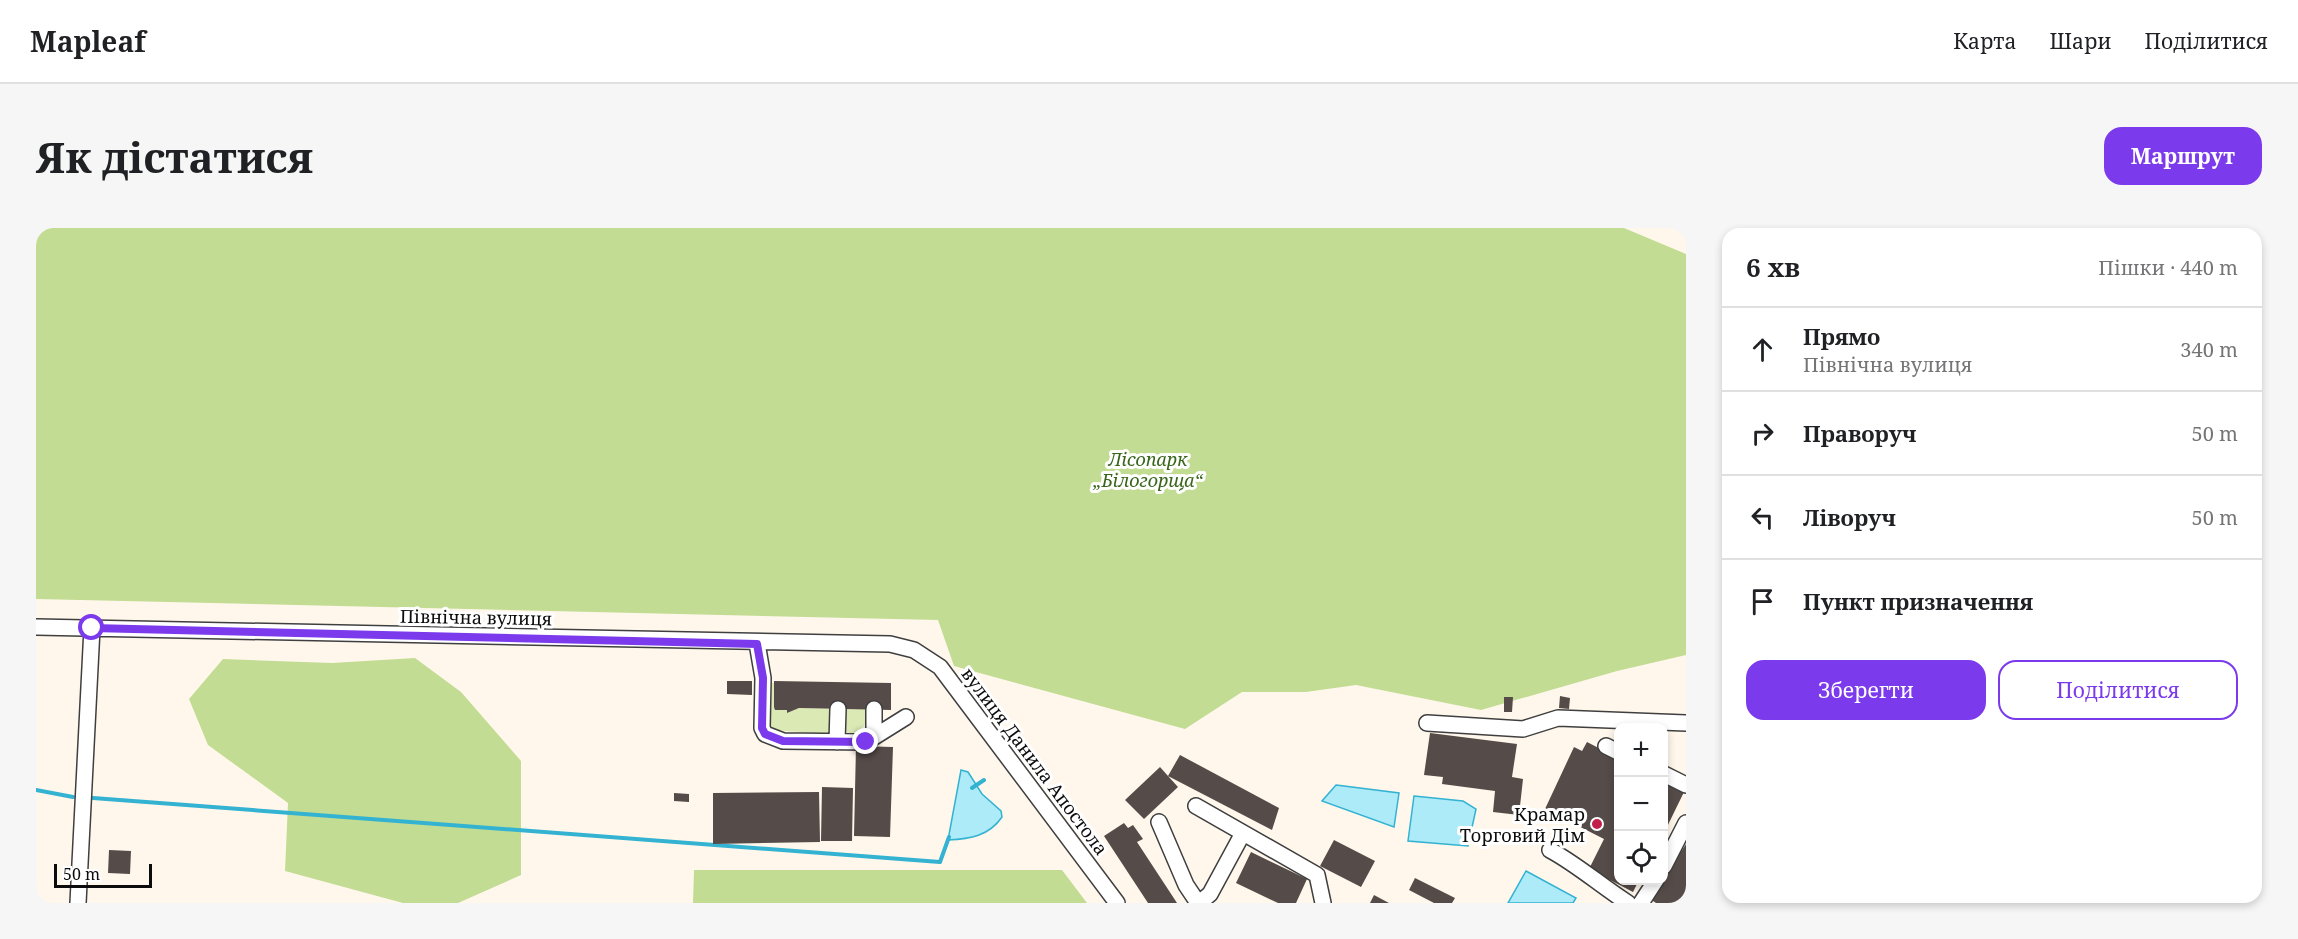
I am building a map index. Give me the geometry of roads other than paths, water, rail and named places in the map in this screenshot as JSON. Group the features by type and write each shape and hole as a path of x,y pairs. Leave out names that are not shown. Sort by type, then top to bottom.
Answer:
{"street":[{"name":"Північна вулиця","path":"36,627 757,644 890,644 914,650"},
{"path":"78,903 92,628"},
{"path":"757,644 763,678 762,728 765,734 783,741 866,742 906,717"},
{"name":"вулиця Данила Апостола","path":"914,650 940,667 1117,903"},
{"path":"837,742 838,708"},
{"path":"874,709 874,737"},
{"path":"1427,723 1523,729 1558,718 1686,723"},
{"path":"1668,776 1686,785"},
{"path":"1196,806 1317,875 1323,903"},
{"path":"1159,822 1186,885 1199,903 1210,894 1243,833"},
{"path":"1668,858 1686,823"},
{"path":"1550,850 1582,867 1602,886 1628,903"},
{"path":"1641,903 1653,885"}],"water":[{"path":"961,770 968,772 982,794 1001,811 1002,817 991,828 978,835 948,840"},
{"path":"1336,785 1399,793 1394,827 1322,801"},
{"path":"1414,796 1463,801 1476,809 1468,846 1408,841"},
{"path":"1526,871 1576,898 1573,903 1508,903"}],"waterway":[{"path":"972,788 984,780"},
{"path":"36,790 73,797"},
{"path":"93,798 940,862 949,837"}],"place":[{"name":"Крамар Торговий Дім","path":"1597,824"}],"park label":[{"name":"Лісопарк „Білогорща“","path":"1148,469"}]}
